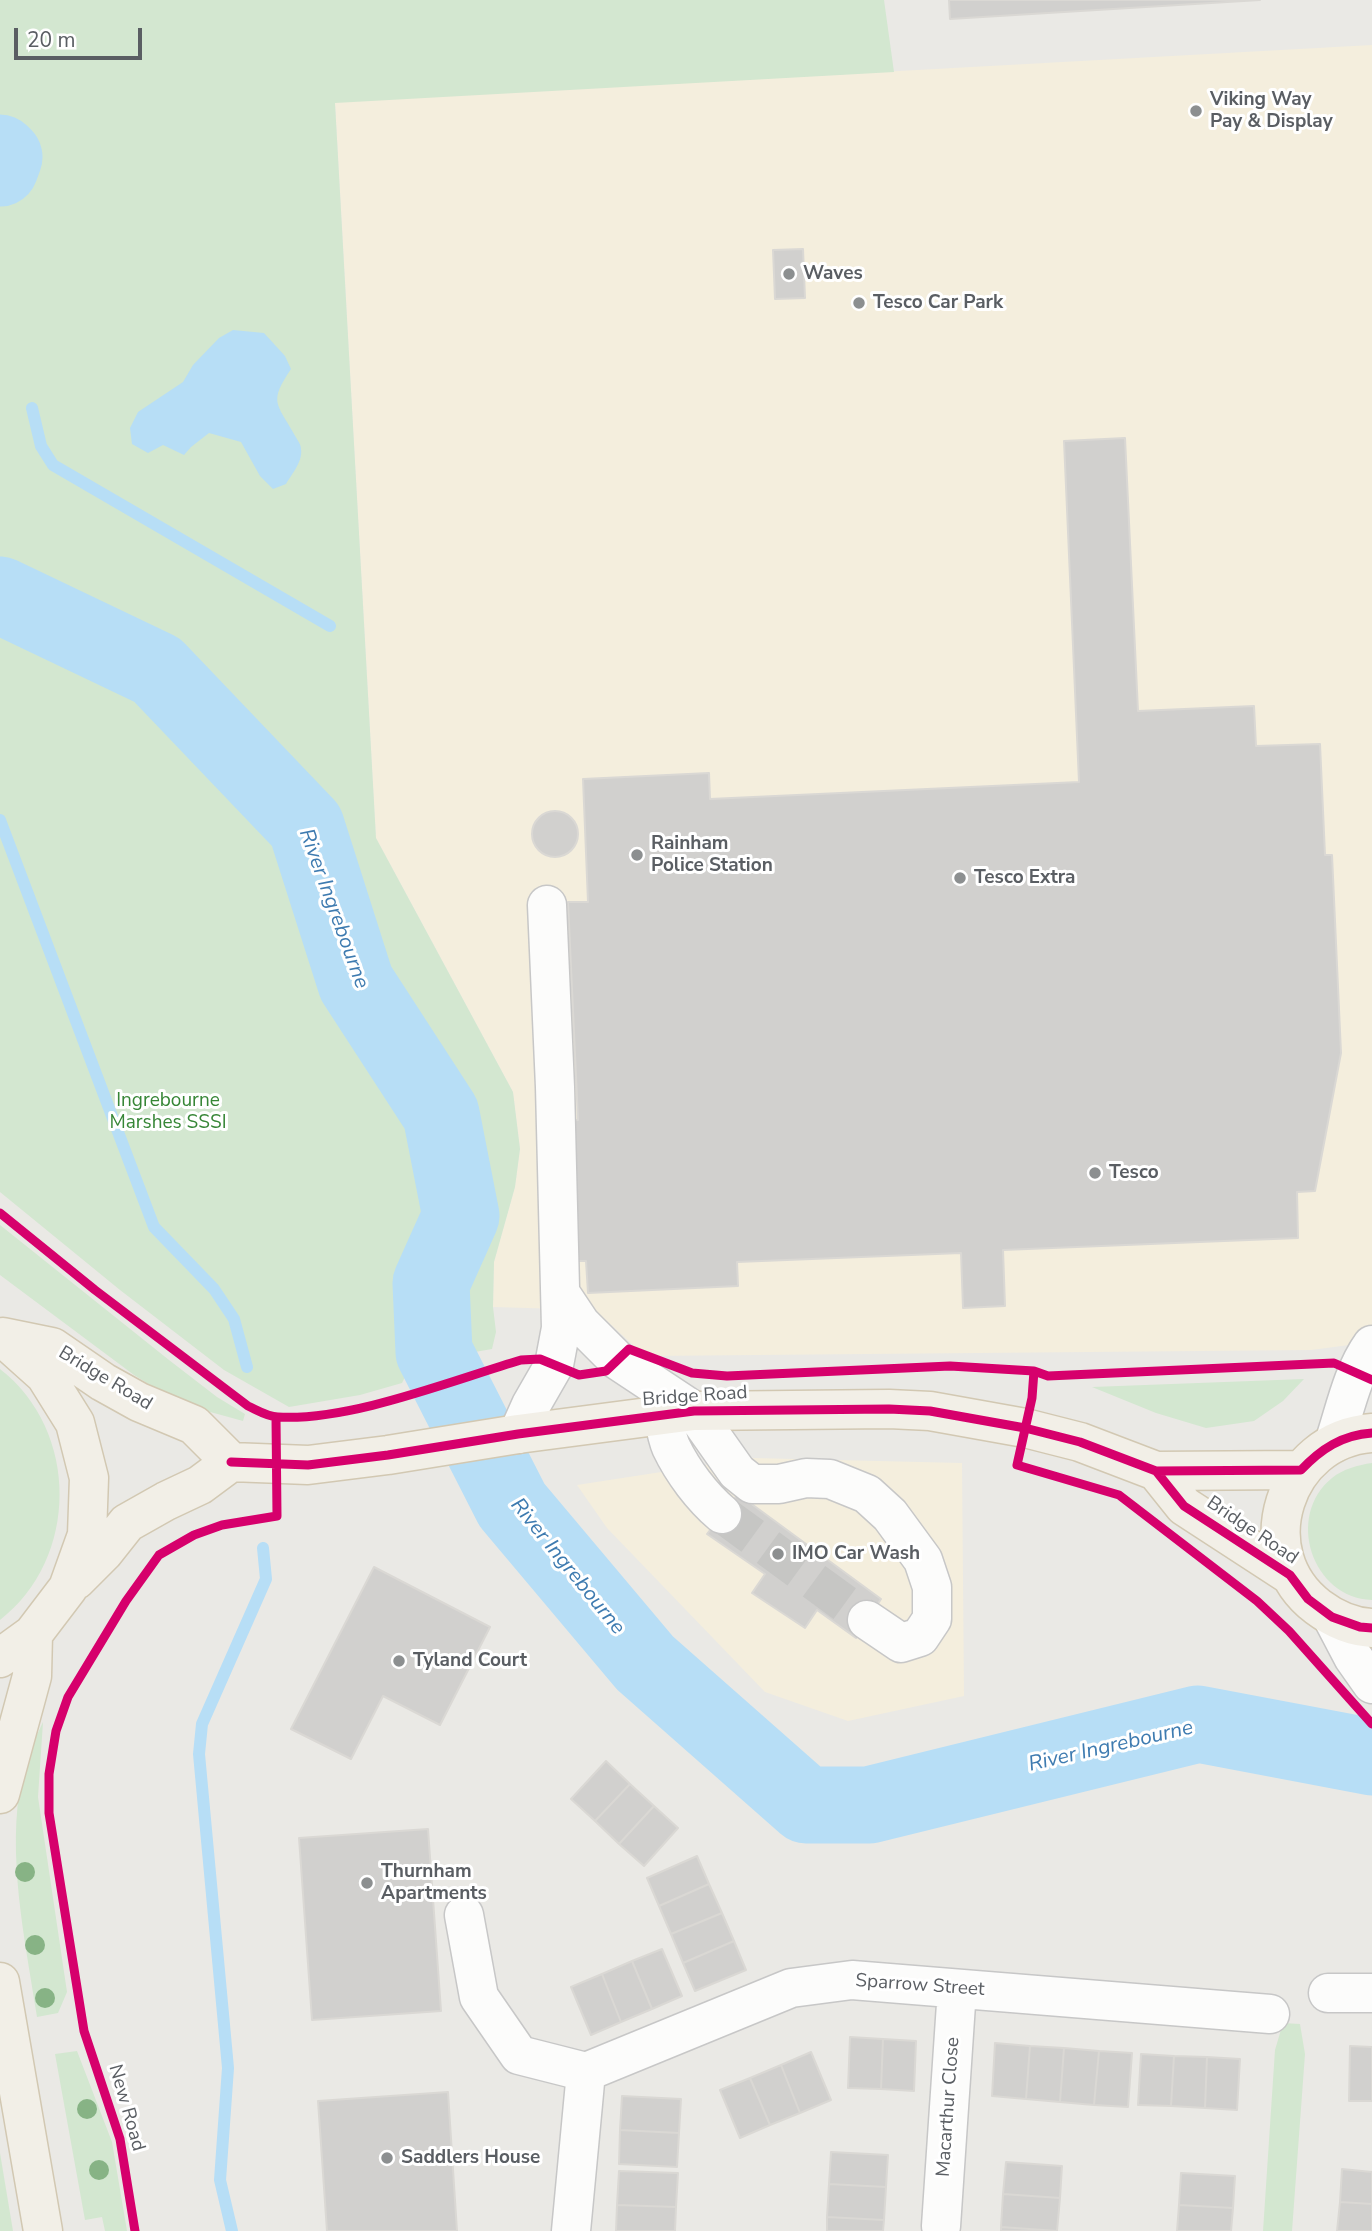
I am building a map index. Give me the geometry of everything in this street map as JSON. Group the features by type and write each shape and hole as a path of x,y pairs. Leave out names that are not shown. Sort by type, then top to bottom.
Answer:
{"main road":[{"name":"Bridge Road","path":"1,1337 52,1347 103,1382 139,1402 194,1425 231,1462 307,1465 678,1413 889,1409 930,1411 1057,1435 1156,1471 1301,1470"},
{"path":"1,1337 45,1374 75,1423 89,1478 87,1535 68,1588"},
{"name":"Bridge Road","path":"1372,1433 1358,1434 1334,1443 1316,1455 1301,1470 1287,1494 1280,1521 1282,1549 1290,1575 1308,1599 1332,1617 1360,1628 1372,1628"},
{"path":"0,1658 33,1634 68,1588 104,1552 127,1523 200,1485 231,1462"},
{"name":"Bridge Road","path":"1156,1471 1184,1506 1290,1575"},
{"path":"0,1794 32,1676 33,1634"},
{"path":"0,1982 43,2231"}],"street":[{"path":"518,1434 554,1365 561,1328 547,905"},
{"path":"561,1294 581,1324 752,1485 779,1484 806,1478 830,1479 867,1494 890,1514 923,1560 932,1587 932,1619 920,1637 901,1643 867,1620"},
{"path":"1334,1443 1356,1374 1372,1345"},
{"path":"678,1413 670,1446 704,1496 722,1514"},
{"path":"1332,1617 1353,1657 1372,1684"},
{"path":"464,1915 479,1997 519,2055 586,2072 571,2231"},
{"name":"Sparrow Street","path":"586,2072 791,1989 852,1980 1270,2014"},
{"name":"Macarthur Close","path":"941,2226 957,1989"},
{"path":"1328,1993 1372,1993"}],"shaded area":[{"path":"1372,45 1372,1342 1311,1350 645,1356 595,1310 493,1307 494,1262 515,1187 520,1149 513,1092 376,838 335,102"},
{"path":"752,1458 962,1463 964,1696 848,1721 765,1692 607,1528 577,1485"}],"green space":[{"name":"Ingrebourne Marshes SSSI","path":"0,0 884,0 894,72 335,103 376,838 513,1092 520,1149 515,1187 494,1262 493,1307 496,1332 492,1349 412,1363 402,1383 360,1395 289,1407 224,1370 0,1192"},
{"path":"0,1225 169,1360 217,1397 245,1414 243,1421 192,1407 163,1393 134,1375 0,1275"},
{"path":"0,1369 26,1395 45,1426 56,1460 60,1495 56,1530 45,1564 26,1594 0,1620"},
{"path":"1304,1379 1283,1401 1254,1421 1206,1428 1156,1413 1092,1387"},
{"path":"1372,1463 1372,1600 1351,1596 1334,1585 1321,1571 1312,1553 1308,1533 1310,1513 1318,1494 1332,1478 1351,1468"},
{"path":"43,1722 38,1797 67,1992 58,2013 37,2017 19,1897 16,1836 22,1776"},
{"path":"1283,2023 1300,2024 1305,2054 1292,2231 1263,2231 1275,2050"},
{"path":"77,2051 112,2142 127,2231 105,2231 102,2217 85,2220 55,2054"},
{"path":"0,2153 13,2231 0,2231"}],"water":[{"path":"233,330 264,333 285,356 291,369 280,389 278,402 301,447 301,454 286,484 273,489 260,476 241,442 209,433 184,455 163,445 148,453 132,444 130,428 138,412 183,382 193,365 219,338"}],"building":[{"path":"949,0 1260,0 950,19"},
{"name":"Waves","path":"803,249 805,298 775,299 773,250"},
{"name":"Tesco Extra","path":"1125,438 1138,711 1254,706 1256,746 1320,744 1325,855 1332,855 1341,1053 1315,1191 1297,1192 1298,1238 1003,1250 1005,1306 963,1308 961,1253 737,1262 738,1286 588,1293 586,1261 574,1261 568,1121 578,1120 568,902 588,902 583,779 709,773 710,799 1079,782 1064,441"},
{"path":"555,811 571,818 578,834 571,850 555,857 539,850 532,834 539,818"},
{"name":"IMO Car Wash","path":"738,1494 881,1599 856,1638 817,1610 805,1628 752,1593 765,1574 707,1534"},
{"name":"Tyland Court","path":"374,1567 490,1627 440,1725 383,1696 351,1759 291,1729"},
{"path":"606,1761 630,1784 595,1821 571,1799"},
{"path":"630,1784 654,1806 619,1844 595,1821"},
{"path":"654,1806 678,1828 644,1866 619,1844"},
{"name":"Thurnham Apartments","path":"428,1829 441,2011 312,2020 299,1838"},
{"path":"697,1856 709,1884 659,1906 647,1878"},
{"path":"709,1884 722,1913 671,1934 659,1906"},
{"path":"722,1913 734,1941 683,1963 671,1934"},
{"path":"734,1941 746,1970 695,1991 683,1963"},
{"path":"662,1949 682,1996 652,2009 632,1961"},
{"path":"632,1961 652,2009 621,2022 602,1974"},
{"path":"602,1974 621,2022 591,2035 571,1987"},
{"path":"850,2037 883,2039 881,2089 848,2088"},
{"path":"883,2039 916,2041 914,2091 881,2089"},
{"path":"995,2043 1030,2046 1026,2099 992,2096"},
{"path":"1030,2046 1064,2048 1060,2102 1026,2099"},
{"path":"1350,2046 1372,2047 1372,2101 1349,2101"},
{"path":"1064,2048 1099,2051 1094,2105 1060,2102"},
{"path":"1099,2051 1132,2053 1128,2107 1094,2105"},
{"path":"811,2052 831,2100 800,2113 781,2065"},
{"path":"1141,2054 1174,2056 1171,2106 1138,2105"},
{"path":"1174,2056 1207,2057 1205,2108 1171,2106"},
{"path":"1207,2057 1240,2059 1237,2110 1205,2108"},
{"path":"781,2065 800,2113 770,2125 750,2078"},
{"path":"750,2078 770,2125 740,2138 720,2090"},
{"name":"Saddlers House","path":"448,2092 457,2231 327,2231 318,2101"},
{"path":"622,2096 681,2099 679,2133 620,2130"},
{"path":"620,2130 679,2133 677,2167 619,2164"},
{"path":"831,2152 888,2155 886,2187 829,2184"},
{"path":"1006,2162 1062,2166 1060,2198 1003,2194"},
{"path":"1342,2169 1372,2172 1372,2204 1340,2202"},
{"path":"619,2171 678,2173 676,2207 617,2205"},
{"path":"1181,2173 1235,2176 1233,2208 1179,2205"},
{"path":"829,2184 886,2187 884,2220 827,2217"},
{"path":"1003,2194 1060,2198 1057,2231 1001,2227"},
{"path":"1340,2202 1372,2204 1372,2231 1337,2231"},
{"path":"617,2205 676,2207 675,2231 616,2231"},
{"path":"1179,2205 1233,2208 1231,2231 1177,2231"},
{"path":"827,2217 884,2220 883,2231 827,2231"},
{"path":"1001,2227 1057,2231 1001,2231"}],"waterway":[{"name":"River Ingrebourne","path":"0,153 4,157 0,168"},
{"path":"32,408 41,446 53,465 330,626"},
{"name":"River Ingrebourne","path":"0,595 157,670 306,826 356,983 441,1114 461,1216 431,1283 434,1352 512,1505 645,1663 806,1805 869,1805 1198,1724 1372,1757"},
{"path":"0,820 154,1227 214,1289 234,1319 247,1367"},
{"path":"232,2231 220,2180 228,2068 199,1754 202,1724 266,1579 263,1548"}],"tunnel":[{"path":"722,1514 867,1620"}],"cycle path":[{"path":"0,1213 95,1290 248,1406 274,1417 306,1417 368,1406 521,1360 540,1359 579,1375 606,1371 629,1349 692,1373 727,1376 950,1366 1034,1371 1048,1376 1334,1363 1372,1380"},
{"path":"1034,1371 1032,1398 1017,1465 1119,1495 1257,1601 1289,1631 1372,1724"},
{"path":"231,1462 308,1465 694,1411 930,1411 1025,1428 1080,1442 1156,1471 1301,1470 1333,1444 1372,1433"},
{"name":"New Road","path":"135,2231 120,2139 84,2031 49,1813 49,1774 56,1731 68,1697 126,1601 159,1555 194,1535 222,1525 277,1516 276,1418"},
{"path":"1156,1471 1184,1506 1290,1575 1308,1599 1332,1617 1360,1627 1372,1628"}],"place":[{"name":"Viking Way Pay & Display","path":"1196,111"},
{"name":"Waves","path":"789,274"},
{"name":"Tesco Car Park","path":"859,303"},
{"name":"Rainham Police Station","path":"637,855"},
{"name":"Tesco Extra","path":"960,878"},
{"name":"Tesco","path":"1095,1173"},
{"name":"IMO Car Wash","path":"778,1554"},
{"name":"Tyland Court","path":"399,1661"},
{"name":"Thurnham Apartments","path":"367,1883"},
{"name":"Saddlers House","path":"387,2158"}]}
